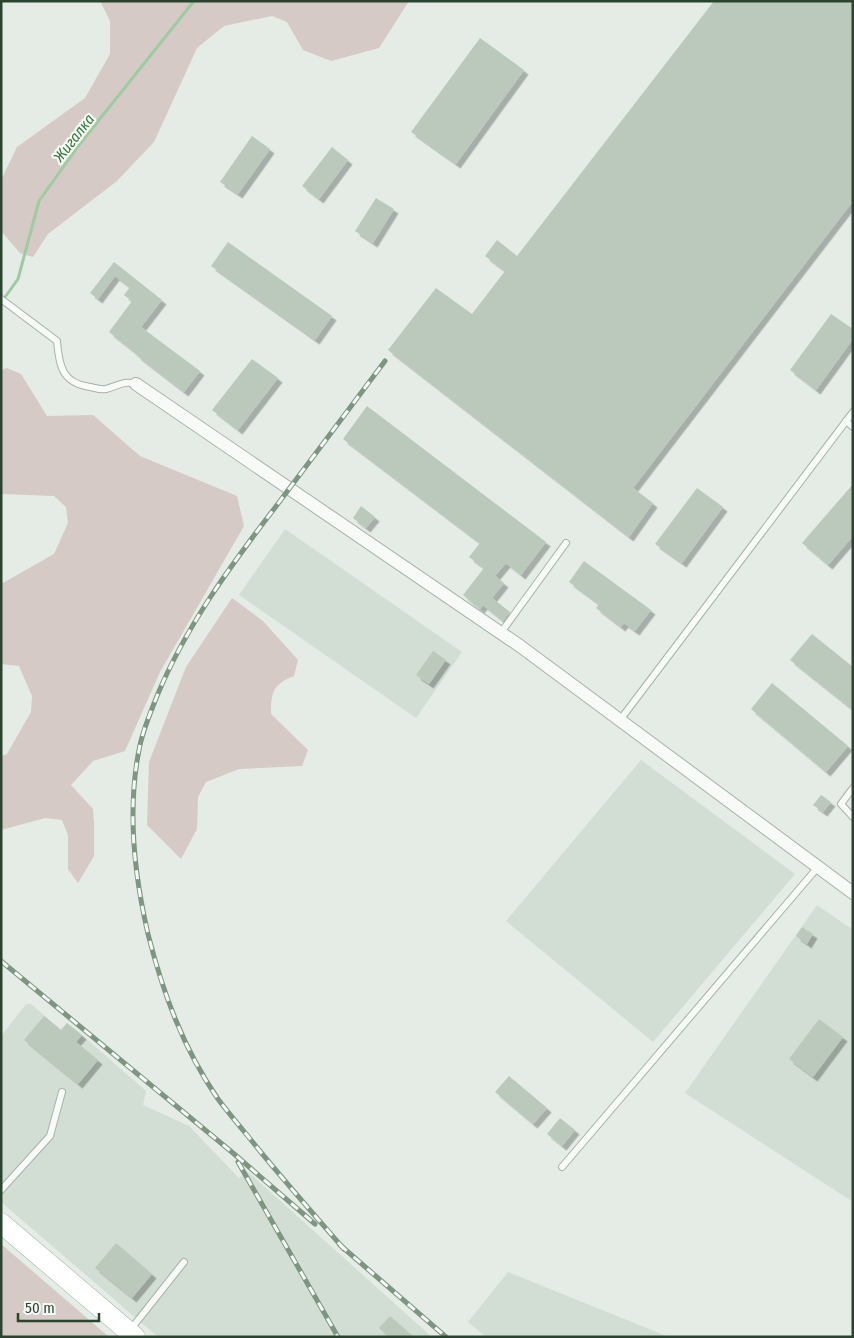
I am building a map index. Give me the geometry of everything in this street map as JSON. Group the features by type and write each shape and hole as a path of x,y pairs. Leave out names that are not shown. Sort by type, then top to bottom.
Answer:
{"main road":[{"path":"1,1223 132,1334"}],"street":[{"path":"136,384 500,634 620,720 853,893"}],"lane":[{"path":"1,299 56,341 59,360 66,378 79,386 103,389 128,382 136,384"},
{"path":"620,720 853,412"},
{"path":"846,421 853,427"},
{"path":"500,634 566,542"},
{"path":"853,788 841,804 853,817"},
{"path":"562,1167 818,867"},
{"path":"1,1190 50,1136 62,1092"},
{"path":"132,1334 184,1262"}],"shaded area":[{"path":"100,1 409,1 379,48 331,61 303,50 287,22 272,16 224,26 197,48 154,142 117,181 48,234 33,257 20,253 1,231 1,180 17,147 85,98 110,54 110,21"},
{"path":"7,368 21,374 47,416 93,415 140,456 237,496 244,526 160,672 125,751 93,761 71,785 93,809 94,856 78,883 68,869 68,835 62,820 45,818 1,830 1,756 7,754 31,712 32,696 19,666 1,664 1,584 54,554 68,523 66,507 54,496 1,494 1,370"},
{"path":"285,529 462,652 416,718 239,595"},
{"path":"232,598 263,621 298,660 294,676 277,686 273,694 271,714 308,750 302,766 239,769 206,782 198,797 197,829 181,859 147,825 149,762 186,667"},
{"path":"641,760 795,874 653,1042 506,921"},
{"path":"817,905 853,930 853,1202 685,1093"},
{"path":"26,1004 31,1004 61,1030 67,1023 82,1035 146,1091 143,1105 189,1126 239,1178 247,1171 432,1337 158,1337 1,1202 1,1036"},
{"path":"1,1244 109,1337 1,1337"},
{"path":"508,1272 669,1337 486,1337 468,1322"}],"building":[{"path":"714,1 853,1 853,201 633,488 653,503 629,537 388,350 436,288 472,314 505,271 485,256 497,240 517,256"},
{"path":"480,38 524,70 456,164 411,132"},
{"path":"252,136 270,149 238,194 220,182"},
{"path":"332,147 348,160 319,199 302,186"},
{"path":"376,198 394,209 373,243 355,231"},
{"path":"228,242 332,316 315,340 211,266"},
{"path":"114,262 162,300 141,327 200,371 184,392 109,332 132,301 124,295 130,287 115,276 98,299 90,293"},
{"path":"831,314 853,329 853,339 816,390 790,370"},
{"path":"252,359 278,378 238,430 212,410"},
{"path":"367,406 546,542 521,575 506,563 495,576 504,583 492,598 510,612 503,621 483,605 480,609 463,595 484,568 469,557 480,543 343,439"},
{"path":"853,484 853,536 828,565 802,543"},
{"path":"697,488 723,507 682,563 655,544"},
{"path":"361,506 375,517 366,528 353,518"},
{"path":"584,561 651,610 635,631 624,623 621,627 596,608 599,604 569,582"},
{"path":"812,634 853,667 853,710 790,660"},
{"path":"433,651 446,660 429,684 416,675"},
{"path":"772,683 848,746 826,772 751,709"},
{"path":"821,795 831,802 823,812 813,805"},
{"path":"802,927 813,934 807,944 796,936"},
{"path":"44,1016 61,1030 67,1023 82,1035 76,1042 98,1060 78,1084 24,1040"},
{"path":"819,1019 843,1037 813,1077 789,1059"},
{"path":"509,1076 547,1108 533,1124 495,1092"},
{"path":"560,1118 575,1130 562,1146 547,1134"},
{"path":"116,1243 152,1274 132,1298 95,1268"},
{"path":"390,1316 414,1337 389,1337 379,1328"}],"waterway":[{"name":"Жигалка","path":"3,300 18,279 39,201 79,145 194,1"}],"railway":[{"path":"344,1249 221,1104 184,1040 160,978 143,911 136,865 133,796 139,750 146,723 182,645 211,597 243,550 385,361"},
{"path":"1,961 233,1153 315,1224"},
{"path":"238,1162 338,1337"},
{"path":"340,1245 446,1337"}]}
